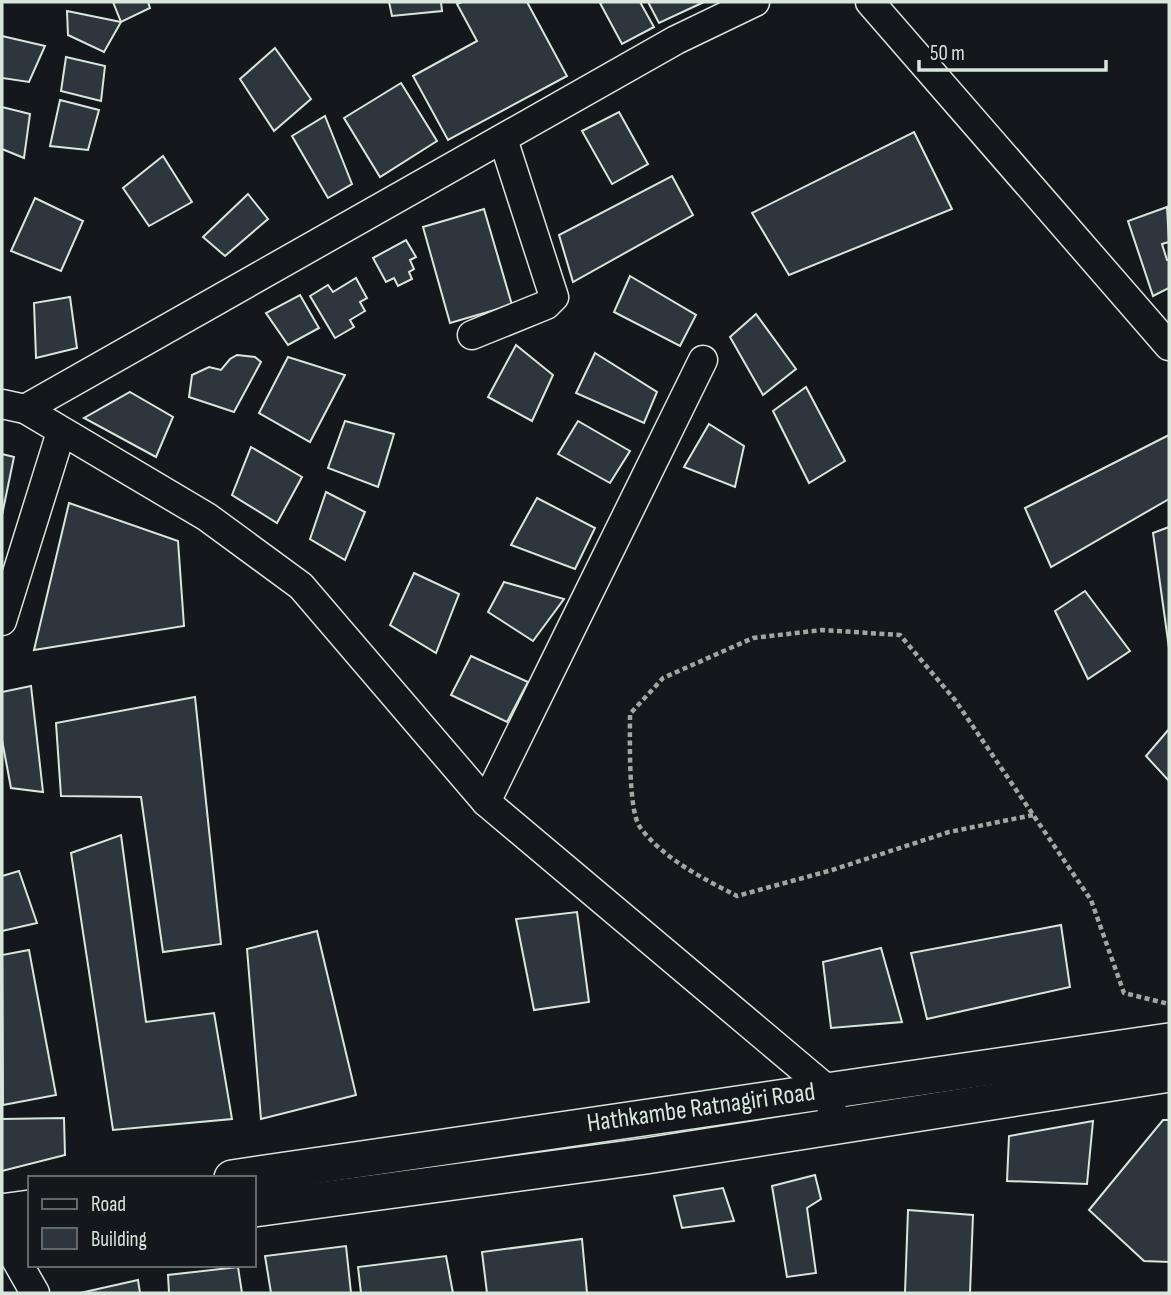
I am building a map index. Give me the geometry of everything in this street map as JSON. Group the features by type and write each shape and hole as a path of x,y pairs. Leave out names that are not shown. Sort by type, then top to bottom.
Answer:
{"main road":[{"name":"Hathkambe Ratnagiri Road","path":"246,1176 1169,1041"},
{"path":"256,1209 835,1126 1169,1074"},
{"path":"10,1234 28,1211"}],"street":[{"path":"13,407 503,139 676,40 755,2"},
{"path":"870,2 1169,346"},
{"path":"472,335 546,305 554,297 503,139"},
{"path":"486,802 703,360"},
{"path":"13,407 207,517 301,586 486,802 828,1090 835,1126"},
{"path":"2,621 61,432"},
{"path":"10,1234 35,1293"}],"path":[{"path":"1033,815 949,832 832,870 737,896 684,868 638,826 631,777 630,714 663,678 753,638 822,630 900,635 955,700 1091,900 1124,993 1169,1004"}],"building":[{"path":"113,2 148,2 150,8 121,22"},
{"path":"389,2 441,2 442,11 392,16"},
{"path":"527,2 567,76 448,140 413,76 477,41 457,4"},
{"path":"640,2 654,27 622,44 600,3"},
{"path":"648,2 704,2 659,23"},
{"path":"67,11 121,22 104,52 68,35"},
{"path":"2,36 45,46 29,82 2,78"},
{"path":"275,48 311,99 274,131 240,79"},
{"path":"66,57 105,66 101,101 61,91"},
{"path":"401,83 437,141 380,177 344,118"},
{"path":"60,100 99,110 88,150 50,146"},
{"path":"2,107 30,114 24,158 2,149"},
{"path":"619,112 648,164 612,184 582,131"},
{"path":"325,116 352,184 328,198 292,136"},
{"path":"914,132 952,209 789,275 752,213"},
{"path":"163,156 192,202 149,226 123,188"},
{"path":"672,176 693,215 573,282 559,235"},
{"path":"248,194 268,219 225,256 203,237"},
{"path":"35,198 83,221 61,271 11,251"},
{"path":"1167,207 1169,242 1162,244 1169,260 1169,288 1153,296 1128,221"},
{"path":"484,209 512,305 450,323 423,227"},
{"path":"406,240 416,257 410,260 414,269 409,272 412,279 398,286 394,278 386,282 373,258"},
{"path":"630,276 696,315 680,346 614,312"},
{"path":"356,278 367,298 360,302 365,311 350,320 354,327 335,338 310,296 328,285 333,292"},
{"path":"300,295 319,328 288,345 266,313"},
{"path":"70,297 77,348 36,358 34,303"},
{"path":"756,314 796,369 763,395 730,337"},
{"path":"516,345 553,375 532,421 488,397"},
{"path":"595,353 657,392 644,423 576,393"},
{"path":"237,355 255,357 261,362 234,412 189,397 192,375 209,367 221,370"},
{"path":"288,357 345,375 310,442 259,413"},
{"path":"806,387 845,461 809,483 773,411"},
{"path":"130,392 173,417 156,457 84,418"},
{"path":"345,421 394,434 378,487 328,468"},
{"path":"578,421 630,451 610,483 558,454"},
{"path":"709,424 744,446 735,487 684,467"},
{"path":"1169,435 1169,499 1051,567 1025,508"},
{"path":"251,447 302,477 277,523 232,495"},
{"path":"2,454 14,457 2,515"},
{"path":"326,492 365,512 345,560 310,539"},
{"path":"537,498 595,528 575,569 511,545"},
{"path":"69,503 178,541 184,626 34,650"},
{"path":"1169,527 1169,648 1153,533"},
{"path":"414,573 459,594 436,653 390,625"},
{"path":"504,582 564,599 533,641 488,612"},
{"path":"1085,591 1130,651 1088,679 1055,611"},
{"path":"471,656 528,682 507,722 451,695"},
{"path":"31,686 43,792 11,788 2,740 2,692"},
{"path":"195,697 221,944 163,952 141,797 61,796 56,723"},
{"path":"1169,729 1169,781 1146,756"},
{"path":"121,835 146,1022 214,1013 232,1119 113,1130 71,853"},
{"path":"19,871 37,923 2,931 2,876"},
{"path":"577,912 589,1002 534,1010 516,919"},
{"path":"1061,925 1070,987 927,1019 911,953"},
{"path":"317,931 356,1095 261,1119 247,949"},
{"path":"881,948 902,1022 831,1028 823,962"},
{"path":"29,950 56,1095 3,1105 2,955"},
{"path":"64,1118 65,1155 2,1171 2,1119"},
{"path":"1163,1120 1169,1120 1169,1262 1144,1261 1089,1210"},
{"path":"1093,1121 1087,1184 1007,1181 1009,1136"},
{"path":"815,1175 821,1199 807,1208 816,1273 787,1277 772,1186"},
{"path":"723,1188 734,1221 682,1228 674,1196"},
{"path":"908,1210 973,1215 970,1293 905,1293"},
{"path":"582,1239 587,1293 487,1293 482,1252"},
{"path":"346,1246 351,1293 271,1293 265,1256"},
{"path":"446,1256 453,1293 361,1293 358,1267"},
{"path":"238,1267 242,1293 169,1293 168,1275"},
{"path":"138,1280 140,1293 80,1293"}]}
